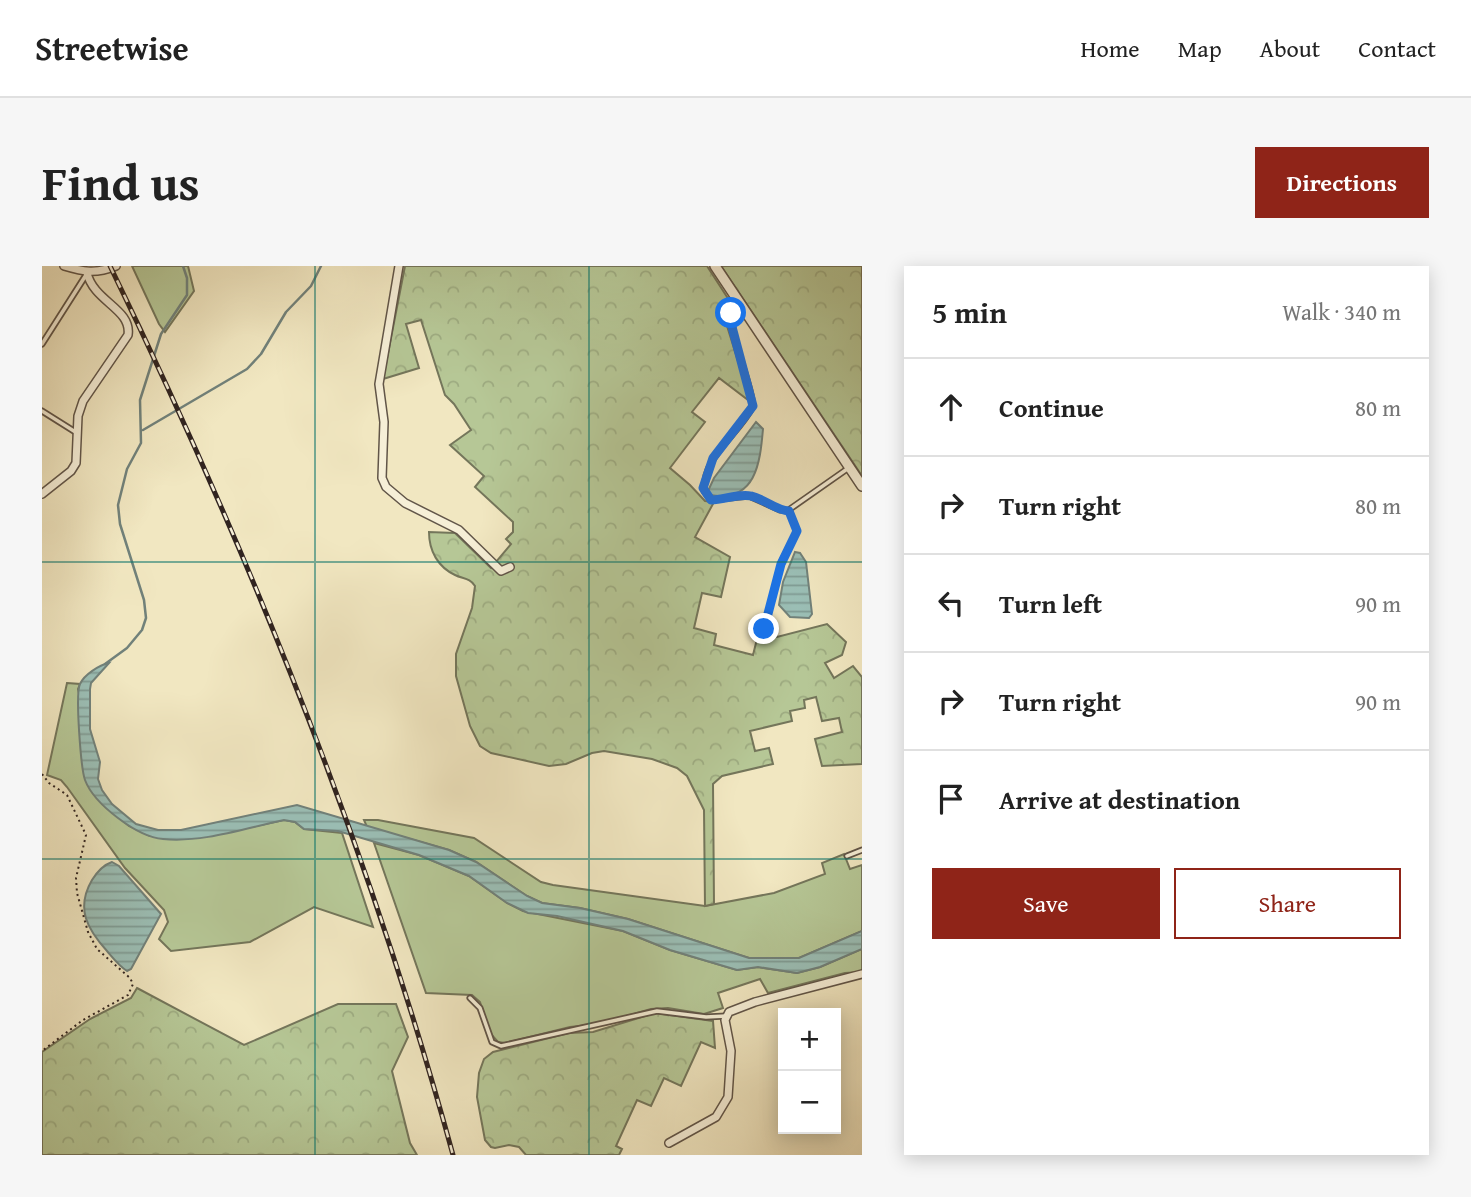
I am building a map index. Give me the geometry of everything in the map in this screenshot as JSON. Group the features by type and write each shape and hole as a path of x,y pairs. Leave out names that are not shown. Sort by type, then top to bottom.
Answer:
{"street":[{"path":"64,266 87,273 116,266"},
{"path":"399,266 379,384 384,422 382,478 387,487 405,503 442,519 459,530 501,572 510,567"},
{"path":"715,266 862,486"},
{"path":"42,494 71,471 76,463 78,416 83,401 126,341 129,329 126,318 93,289 87,273"},
{"path":"669,1143 716,1117 728,1097 731,1051 726,1016 733,1009 862,974"}],"lane":[{"path":"42,344 87,273"},
{"path":"735,297 731,313 732,327 753,406 713,458 705,479 704,491 711,500 749,496 780,510 789,511 850,467"},
{"path":"42,411 78,435"},
{"path":"764,629 781,564 797,531 789,511"},
{"path":"847,856 862,850"},
{"path":"470,998 480,1008 492,1042 501,1046 657,1011 706,1017 726,1016"}],"path":[{"path":"42,774 49,783 68,795 86,835 76,878 77,893 88,932 97,949 130,978 133,984 128,995 83,1020 42,1051"}],"green space":[{"path":"132,266 188,266 194,291 165,332 159,324"},
{"path":"405,266 707,266 729,300 727,326 748,400 719,378 692,412 705,422 670,468 705,501 714,502 695,537 730,557 721,597 702,593 694,628 716,634 714,645 753,655 759,631 777,637 827,624 846,642 842,655 825,663 834,678 853,666 862,677 862,764 822,766 815,739 842,732 839,718 822,721 816,697 804,700 805,708 790,711 792,721 750,731 755,751 769,748 773,764 722,776 713,784 714,904 705,906 704,810 687,776 677,768 652,759 604,751 566,764 549,766 491,753 480,746 470,726 456,676 456,654 472,608 475,586 469,580 449,572 439,563 433,552 429,532 455,533 491,568 511,544 506,539 513,532 513,522 475,487 484,476 450,445 471,430 445,395 421,320 406,324 419,368 383,379"},
{"path":"721,266 862,266 862,476"},
{"path":"67,683 80,684 78,689 102,804 129,826 150,836 210,836 284,820 295,822 304,829 342,833 373,927 314,907 250,942 171,951 159,939 168,922 164,910 125,868 61,780 47,775"},
{"path":"364,820 378,820 474,838 541,882 705,906 774,893 825,874 822,863 844,854 850,869 862,865 862,931 799,958 749,958 628,919 542,903 476,862 449,850 367,827"},
{"path":"374,843 419,855 469,876 523,911 623,931 670,950 737,970 758,967 797,973 820,967 862,949 862,972 845,973 768,993 760,979 718,993 723,1008 704,1014 668,1008 651,1009 598,1024 570,1027 505,1043 498,1042 490,1033 480,1002 472,995 426,993"},
{"path":"137,988 244,1045 338,1004 396,1004 408,1037 392,1071 410,1143 417,1155 42,1155 42,1052 90,1019 131,998"},
{"path":"655,1013 713,1021 715,1048 701,1042 681,1086 664,1078 651,1106 637,1100 616,1146 622,1149 619,1155 526,1155 519,1147 509,1145 495,1148 485,1140 477,1097 479,1073 484,1059 493,1052 569,1033 593,1032"}],"water":[{"path":"756,422 763,429 760,455 753,478 737,493 725,496 710,495 708,491 714,478"},
{"path":"795,552 800,553 806,562 812,614 809,618 790,617 779,605 783,582"},
{"path":"109,663 91,683 90,689 90,729 100,762 98,779 112,804 136,824 158,830 181,830 297,805 449,850 476,862 542,903 628,919 749,958 799,958 862,931 862,949 820,967 797,973 758,967 737,970 670,950 623,931 557,916 528,913 507,903 469,876 419,855 338,831 304,829 295,822 284,820 193,839 153,837 129,826 107,809 85,780 79,732 80,684 88,674"},
{"path":"112,862 119,866 161,914 131,969 127,971 94,935 84,910 84,900 92,880 100,869"}],"waterway":[{"path":"105,664 127,648 142,630 146,618 144,600 120,524 118,505 127,469 141,443 140,400 161,334 187,295 187,278 183,266"},
{"path":"143,430 247,369 261,354 286,312 311,286 321,266"}],"railway":[{"path":"110,266 210,482 302,702 384,926 453,1155"}],"route":[{"path":"731,313 732,327 754,404 713,458 703,488 711,500 747,495 780,510 789,511 797,526 781,564 764,629"}]}
